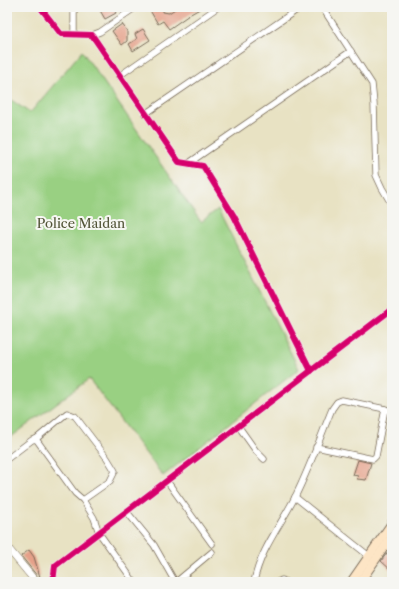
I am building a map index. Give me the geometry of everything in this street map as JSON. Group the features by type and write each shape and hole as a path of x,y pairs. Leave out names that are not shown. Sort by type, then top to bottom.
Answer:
{"main road":[{"path":"360,582 389,540 392,523"},
{"path":"351,582 369,556 389,540"}],"street":[{"path":"40,7 61,34 92,36 136,7"},
{"path":"74,7 74,34"},
{"path":"119,76 218,7"},
{"path":"145,114 301,7"},
{"path":"322,7 372,84 376,175 392,205"},
{"path":"92,36 179,162 203,166 234,216 311,371"},
{"path":"189,163 351,51"},
{"path":"53,582 56,566 392,309"},
{"path":"254,582 257,568 274,534 296,497 336,402 342,400 392,412"},
{"path":"316,447 373,459 376,456 384,409"},
{"path":"7,459 32,440 36,439 67,413 74,416 116,471 110,481 83,500"},
{"path":"239,427 256,451 264,459"},
{"path":"36,439 75,493 83,500 86,508 94,518 99,533 134,582"},
{"path":"167,481 212,544"},
{"path":"296,497 369,556"},
{"path":"127,512 154,545 176,582 212,552"},
{"path":"7,547 36,582"},
{"path":"278,582 282,580 286,582"}],"green space":[{"name":"Police Maidan","path":"82,51 201,222 218,209 299,369 163,476 89,379 7,440 7,97 30,113"}],"building":[{"path":"98,7 113,7 116,13 105,19"},
{"path":"148,7 163,7 163,12 169,13 178,7 203,7 169,29 163,21 158,24"},
{"path":"122,24 127,31 127,41 122,45 112,31"},
{"path":"143,29 150,40 133,51 129,44 137,39 135,34"},
{"path":"358,460 371,463 366,480 357,479 358,476 353,475"},
{"path":"29,550 34,557 40,577 38,577 21,556"},
{"path":"387,553 392,556 392,571 381,561"}],"cycle path":[{"path":"40,7 61,34 92,35 179,162 203,166 234,216 311,371"},
{"path":"53,582 55,566 392,309"}]}
